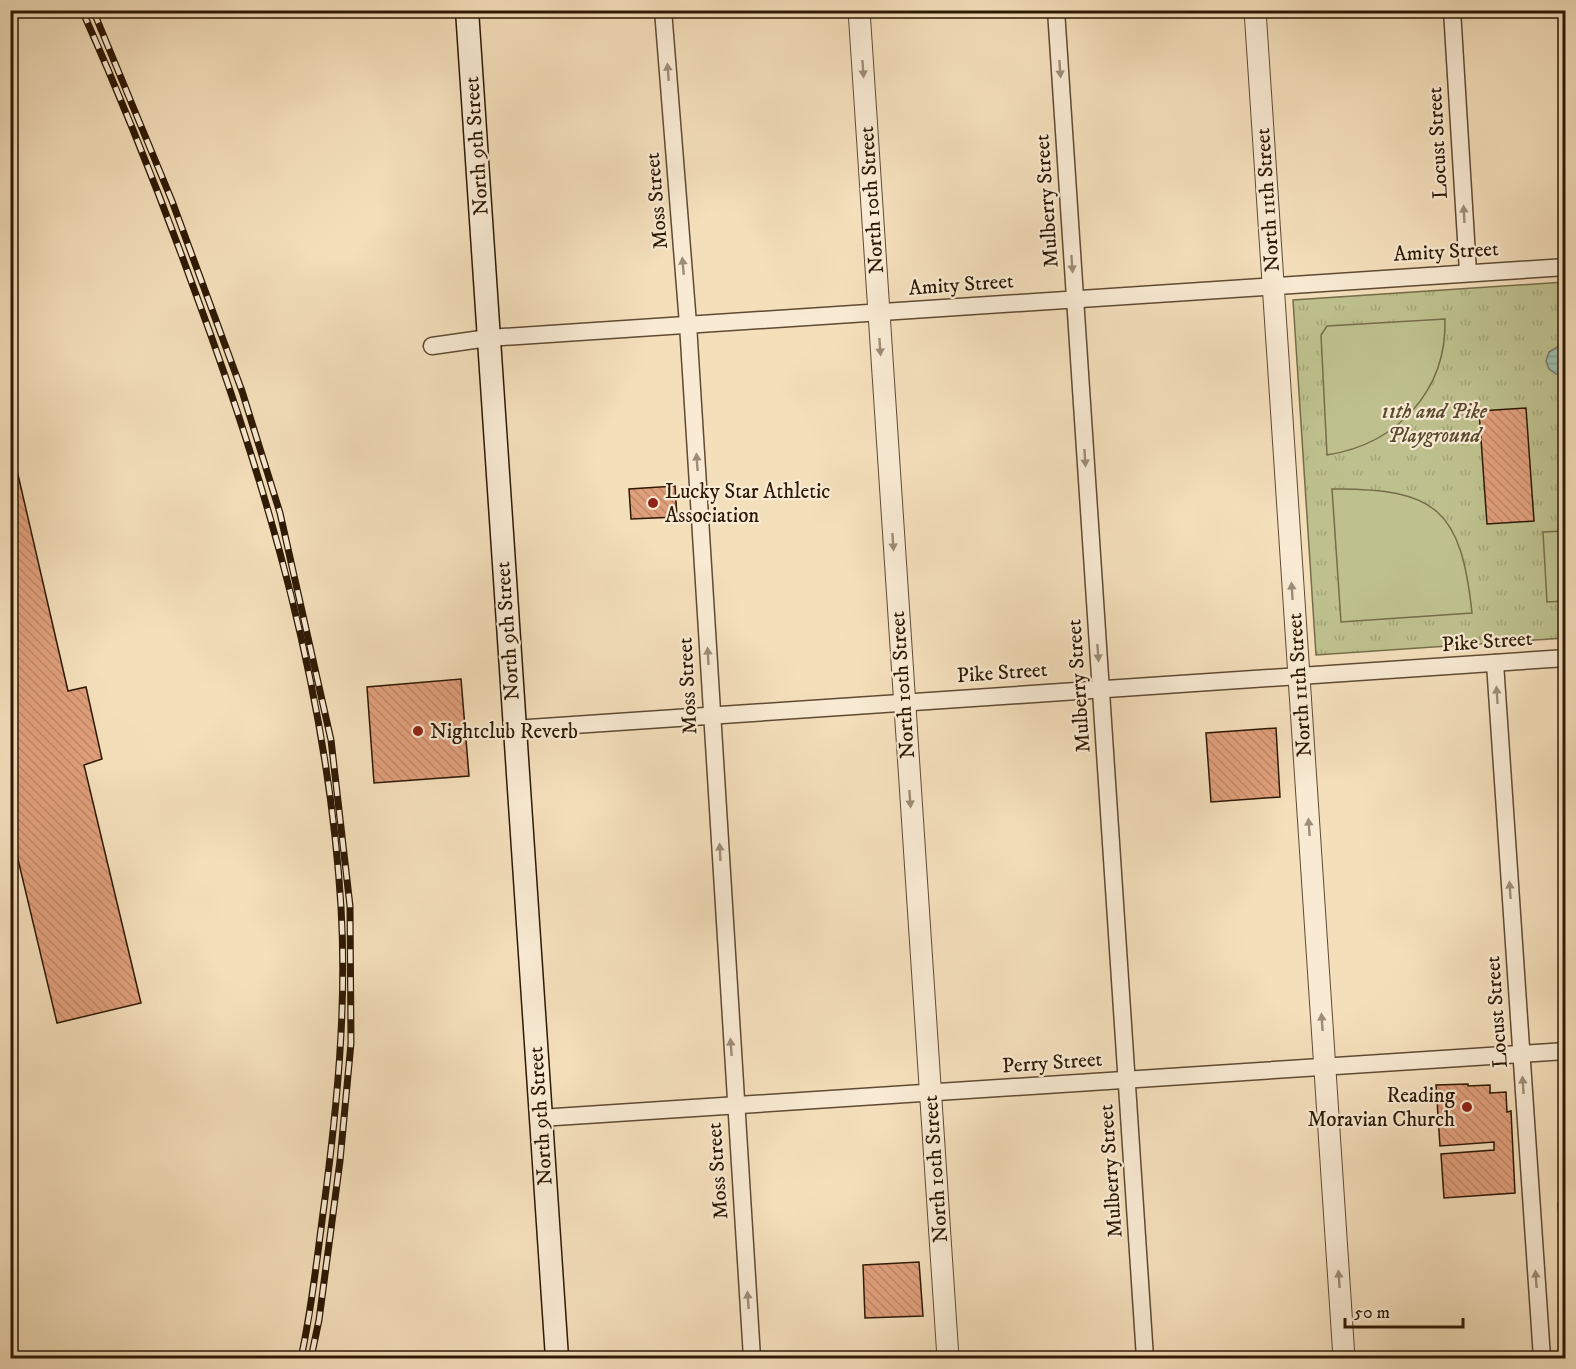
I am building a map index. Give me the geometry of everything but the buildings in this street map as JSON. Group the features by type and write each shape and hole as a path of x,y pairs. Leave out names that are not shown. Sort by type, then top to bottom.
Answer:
{"main road":[{"name":"North 9th Street","path":"467,10 556,1359"}],"street":[{"name":"Moss Street","path":"663,10 688,324 752,1359"},
{"name":"North 10th Street","path":"859,10 948,1359"},
{"name":"Mulberry Street","path":"1056,10 1145,1359"},
{"name":"North 11th Street","path":"1255,10 1344,1359"},
{"name":"Locust Street","path":"1452,10 1468,273"},
{"name":"Amity Street","path":"432,346 488,338 688,324 1566,267"},
{"name":"Pike Street","path":"514,729 1566,658"},
{"name":"Locust Street","path":"1495,663 1542,1359"},
{"name":"Perry Street","path":"540,1118 1566,1051"}],"green space":[{"name":"11th and Pike Playground","path":"1565,282 1565,638 1316,655 1293,300"},
{"path":"1445,319 1443,345 1437,369 1427,391 1413,410 1396,426 1375,439 1352,449 1327,455 1321,335 1327,326"},
{"path":"1332,489 1397,493 1420,501 1437,512 1451,528 1460,550 1472,613 1341,622"},
{"path":"1565,531 1565,601 1547,602 1543,532"}],"shaded area":[{"path":"1559,346 1566,347 1565,374 1556,374 1549,369 1546,361 1549,352"}],"railway":[{"path":"82,10 168,219 246,440 270,516 290,593 323,749 334,827 341,907 342,1019 329,1169 301,1358"},
{"path":"93,10 172,201 242,391 280,513 331,740 350,906 351,1043 340,1161 319,1320 311,1358"}],"place":[{"name":"Lucky Star Athletic Association","path":"653,503"},
{"name":"Nightclub Reverb","path":"418,731"},
{"name":"Reading Moravian Church","path":"1467,1107"}]}
